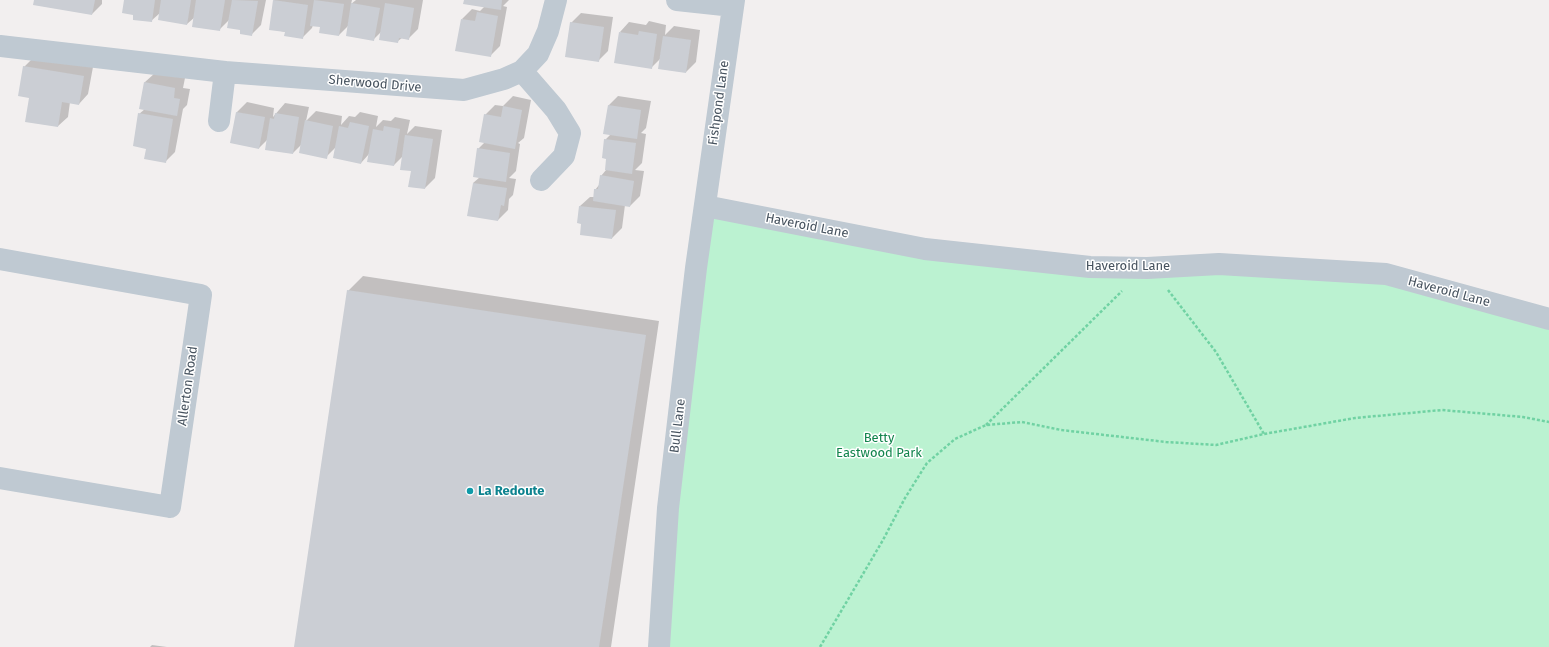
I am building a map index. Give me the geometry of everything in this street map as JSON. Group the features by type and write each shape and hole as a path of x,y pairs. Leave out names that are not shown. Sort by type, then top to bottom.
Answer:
{"street":[{"name":"Sherwood Drive","path":"0,46 225,72 464,90 504,79 522,71 538,54 548,31 556,0"},
{"path":"677,0 733,3"},
{"name":"Fishpond Lane","path":"705,206 733,3"},
{"path":"522,71 556,110 570,132 564,156 541,180"},
{"path":"219,121 225,72"},
{"name":"Haveroid Lane","path":"705,206 925,250 1090,267 1147,268 1219,264 1386,274 1549,319"},
{"name":"Bull Lane","path":"658,647 668,508 696,268 705,206"},
{"name":"Allerton Road","path":"0,259 201,295 170,507 0,478"}],"path":[{"path":"986,425 1147,268 1175,298 1216,352 1264,434"},
{"path":"820,647 905,498 927,463 955,439 986,425 1022,422 1061,430 1166,442 1216,445 1264,434 1356,418 1442,410 1522,417 1549,422"}],"green space":[{"name":"Betty Eastwood Park","path":"705,206 925,249 1386,274 1549,319 1549,647 659,647"}],"building":[{"path":"34,0 95,0 92,15 33,5"},
{"path":"124,0 155,0 152,22 133,20 133,15 122,13"},
{"path":"161,0 191,0 187,25 158,20"},
{"path":"196,0 225,0 220,31 192,27"},
{"path":"232,0 258,1 252,36 240,34 240,30 227,28"},
{"path":"273,0 308,5 303,39 284,36 285,32 269,30"},
{"path":"314,0 344,4 339,36 319,33 320,27 310,26"},
{"path":"464,0 502,0 501,10 463,4"},
{"path":"351,3 380,8 374,41 346,36"},
{"path":"385,3 414,8 409,40 399,38 398,43 379,40"},
{"path":"477,12 498,16 491,57 455,51 461,19 475,21"},
{"path":"570,22 604,27 599,62 565,57"},
{"path":"639,31 657,34 652,69 614,63 619,32 638,35"},
{"path":"663,36 691,40 686,73 658,69"},
{"path":"23,66 84,76 79,105 62,102 58,127 25,122 29,98 18,96"},
{"path":"144,82 175,88 174,98 180,99 177,116 139,109"},
{"path":"608,105 641,110 637,139 603,134"},
{"path":"503,106 522,110 515,149 479,142 484,114 501,117"},
{"path":"236,112 265,117 259,149 230,143"},
{"path":"138,113 173,119 166,163 144,159 146,149 133,146"},
{"path":"275,113 299,117 293,154 265,150 270,118 274,119"},
{"path":"305,120 333,126 327,159 299,153"},
{"path":"350,122 369,126 361,164 333,158 339,126 348,128"},
{"path":"384,126 400,129 394,166 367,162 373,129 383,131"},
{"path":"405,135 433,139 425,189 408,187 411,171 400,170"},
{"path":"604,139 636,143 632,174 605,170 606,159 602,158"},
{"path":"477,148 510,153 506,182 473,177"},
{"path":"600,175 634,181 630,207 593,201 594,189 598,189"},
{"path":"473,183 507,188 504,206 501,205 498,221 467,216"},
{"path":"579,206 616,210 612,239 580,235 581,224 577,223"},
{"name":"La Redoute","path":"347,290 646,335 599,647 294,647"}],"place":[{"name":"La Redoute","path":"470,491"}]}
